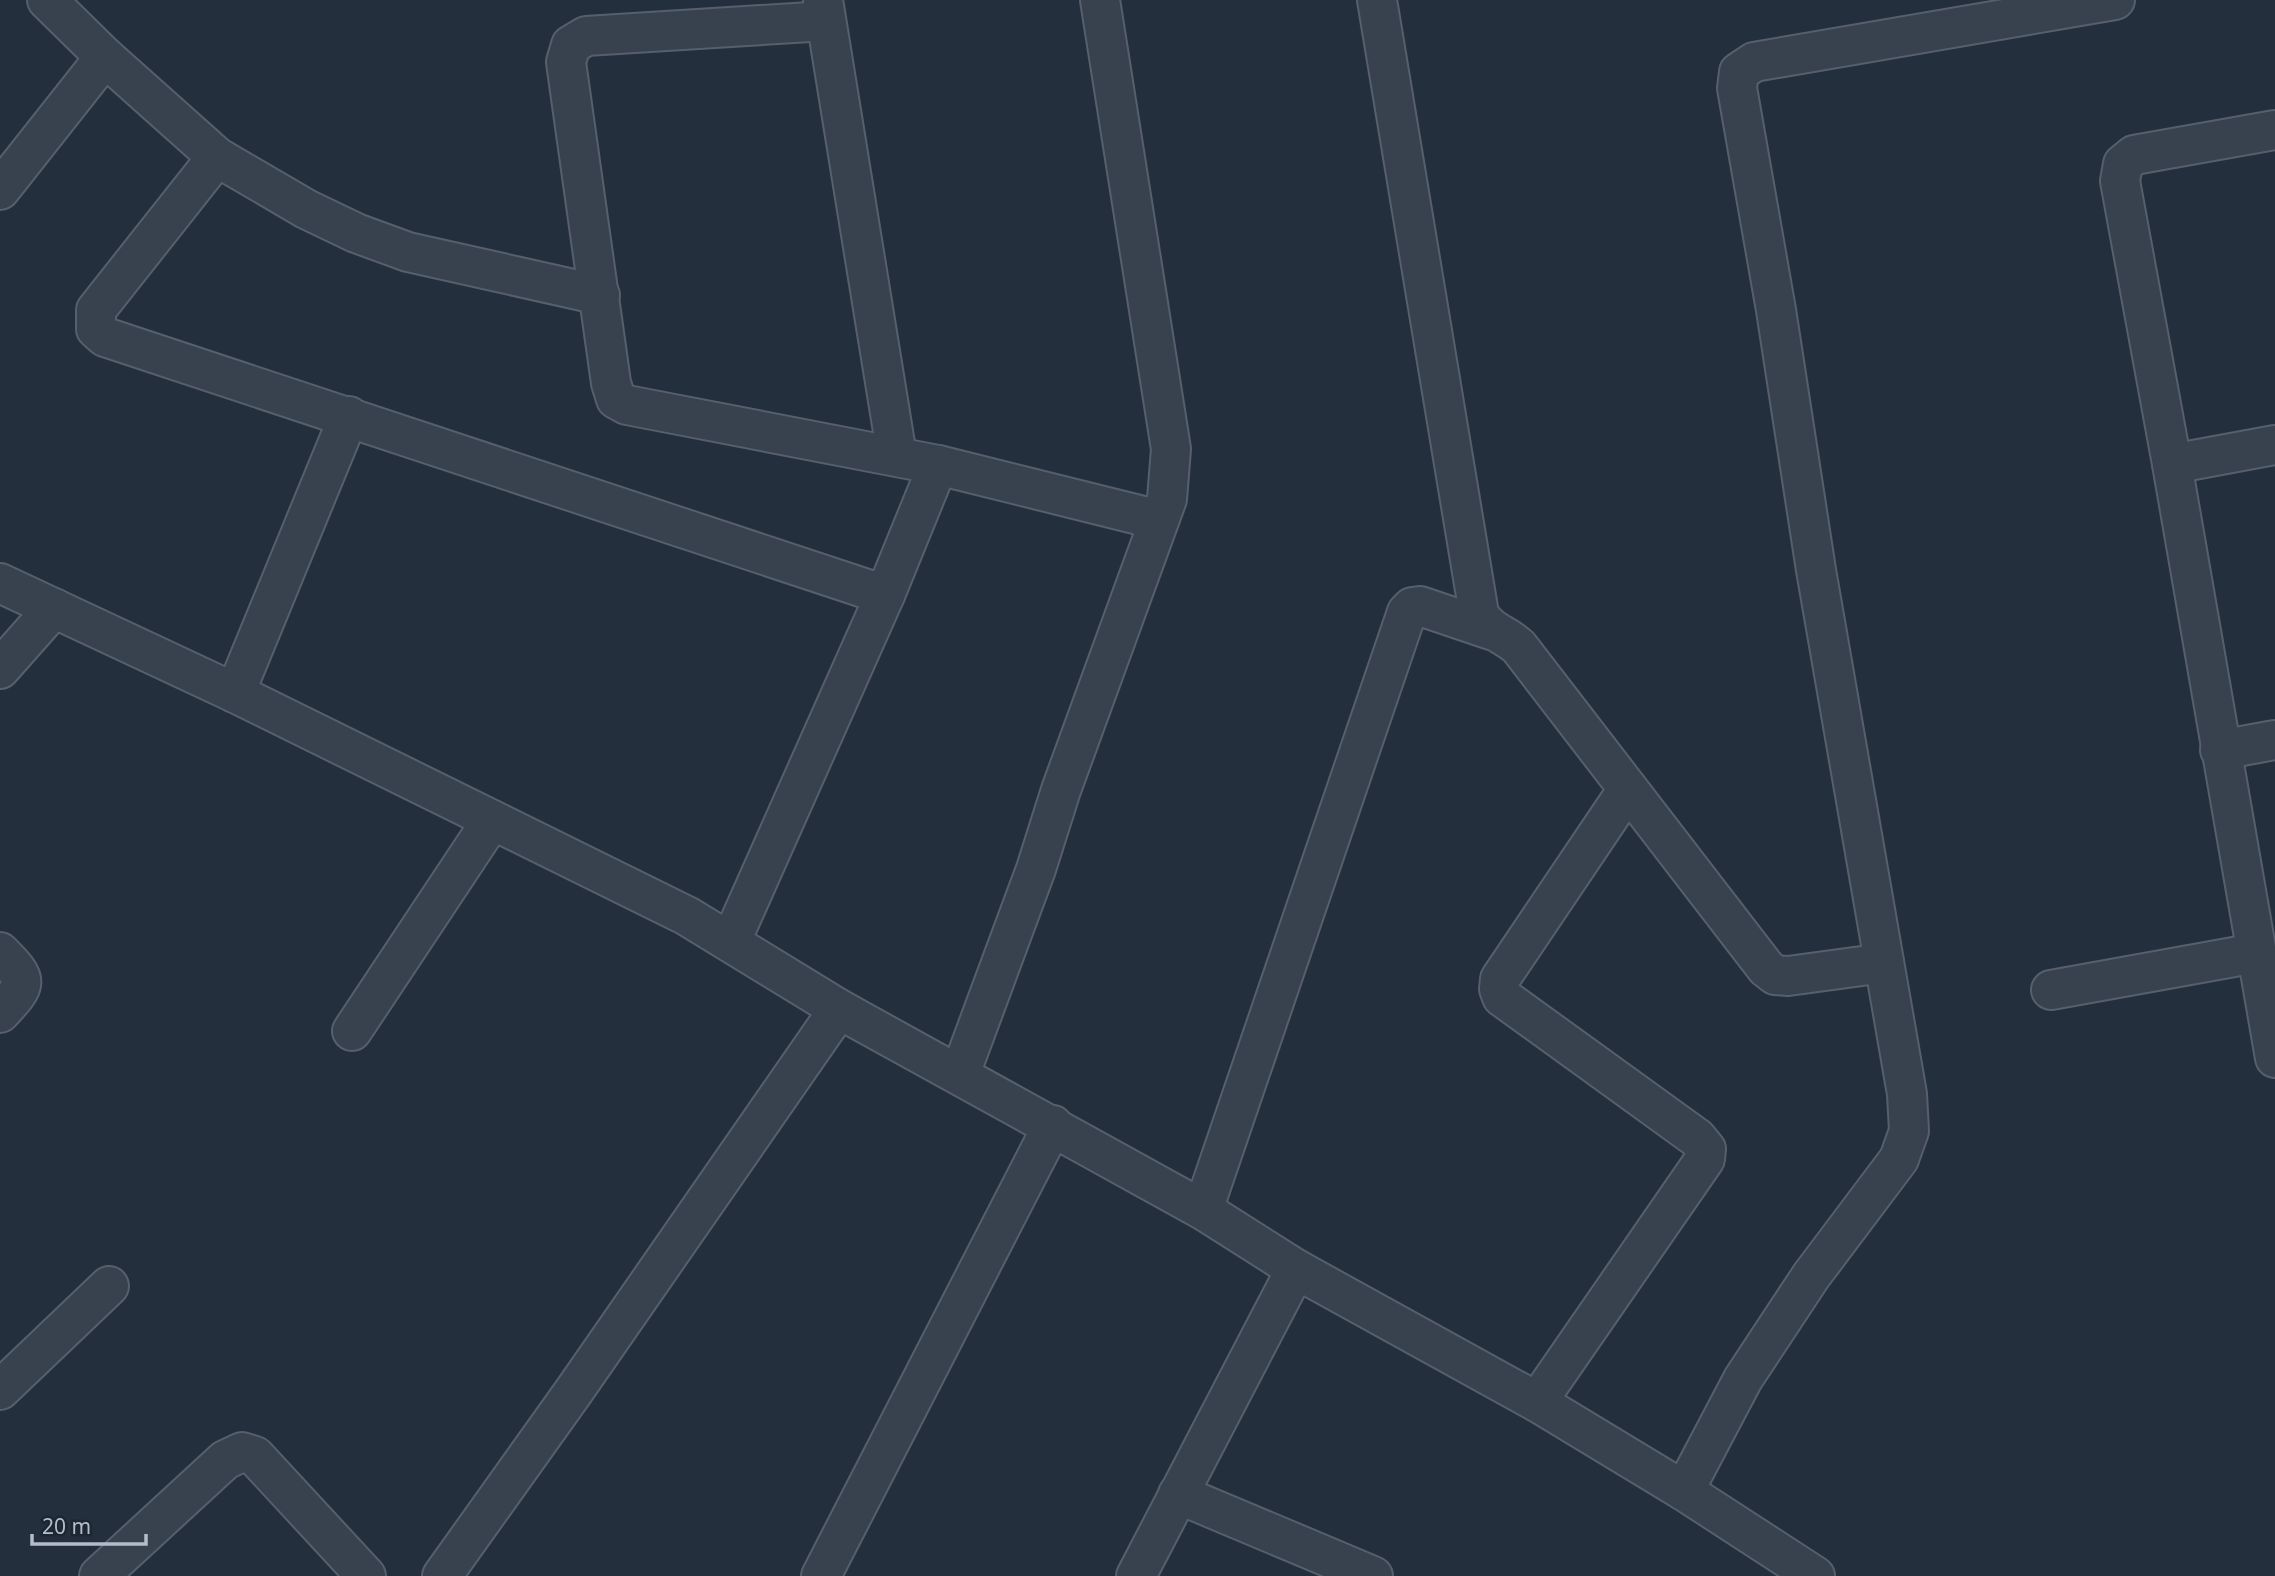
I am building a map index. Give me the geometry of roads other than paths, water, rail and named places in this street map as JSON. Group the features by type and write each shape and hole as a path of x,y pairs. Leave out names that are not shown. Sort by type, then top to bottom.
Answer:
{"street":[{"path":"47,0 105,57 218,156 306,209 356,233 408,252 600,295"},
{"path":"960,1074 1167,499 1171,449 1100,0"},
{"path":"1377,0 1479,614 1491,630"},
{"path":"1684,1491 1743,1379 1811,1276 1899,1159 1909,1131 1907,1094 1818,584 1776,310 1737,88 1739,72 1754,62 2115,0"},
{"path":"897,456 824,10 586,36 571,45 566,62 611,383 616,399 627,405 938,465 1159,520"},
{"path":"0,190 105,57"},
{"path":"2275,130 2134,155 2123,164 2120,181 2275,1058"},
{"path":"218,156 96,310 96,329 105,337 885,595"},
{"path":"235,693 349,416"},
{"path":"2172,464 2275,445"},
{"path":"731,941 885,595 938,465"},
{"path":"0,583 235,693 687,916 839,1009 1053,1125 1203,1210 1297,1269 1537,1402 1684,1491 1815,1576"},
{"path":"1203,1210 1407,612 1412,607 1420,606 1491,630 1511,639 1519,647 1766,968 1775,975 1788,976 1884,963"},
{"path":"0,669 54,608"},
{"path":"2220,750 2275,740"},
{"path":"1537,1402 1704,1159 1706,1149 1697,1138 1502,997 1499,989 1500,979 1628,789"},
{"path":"352,1031 492,820"},
{"path":"0,951 18,970 22,981 19,992 0,1013"},
{"path":"2051,990 2256,953"},
{"path":"442,1576 839,1009"},
{"path":"821,1576 1053,1125"},
{"path":"1136,1576 1297,1269"},
{"path":"6,1374 109,1286"},
{"path":"99,1576 225,1460 242,1452 255,1456 366,1576"},
{"path":"1178,1494 1373,1576"}]}
